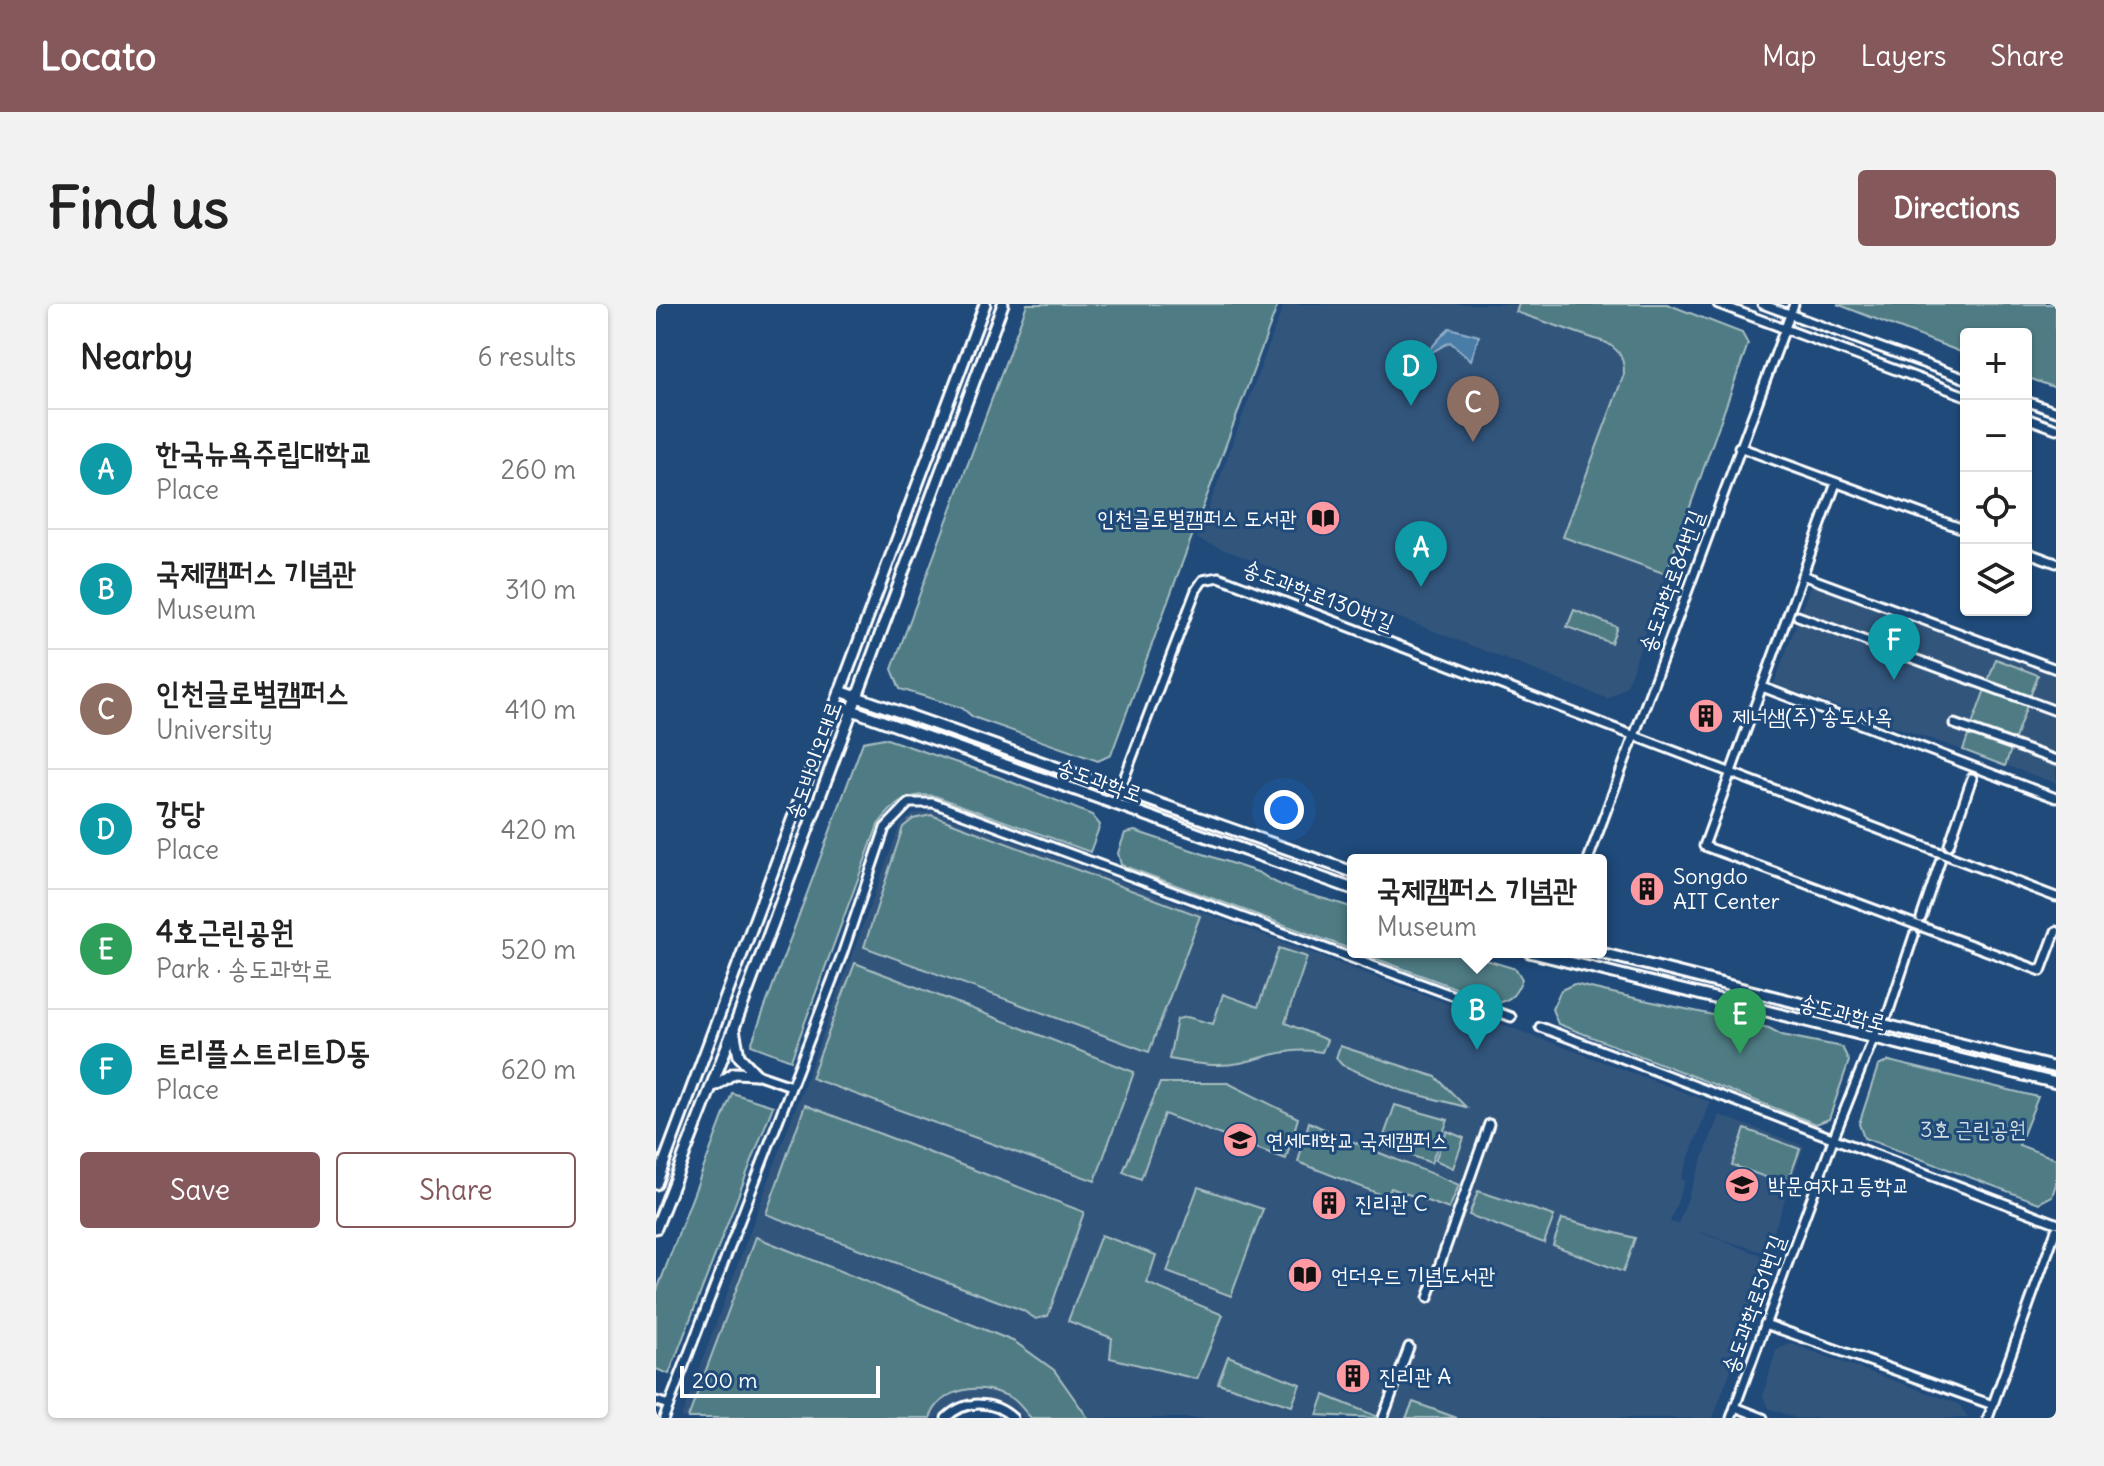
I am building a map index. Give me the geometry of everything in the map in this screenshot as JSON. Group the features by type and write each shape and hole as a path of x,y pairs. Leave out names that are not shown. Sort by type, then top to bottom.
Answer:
{"main road":[{"name":"송도바이오대로","path":"656,1184 985,304"},
{"name":"송도바이오대로","path":"656,1228 709,1095 1003,304"},
{"name":"송도과학로","path":"840,691 1347,870"},
{"name":"송도과학로","path":"835,704 1347,887"},
{"name":"송도과학로","path":"1607,955 2056,1068"},
{"name":"송도과학로","path":"1553,958 2056,1083"},
{"path":"734,1028 739,1056 756,1074"},
{"path":"709,1095 717,1083 734,1073 756,1074"}],"street":[{"path":"1718,304 1960,394"},
{"path":"1762,304 1960,377"},
{"name":"송도과학로84번길","path":"1590,854 1794,304"},
{"path":"2032,403 2056,412"},
{"path":"2032,420 2056,429"},
{"path":"1739,447 1960,528"},
{"path":"1836,483 1704,846 2041,971 2056,931"},
{"path":"2032,554 2056,563"},
{"path":"1802,575 2056,669"},
{"name":"송도과학로130번길","path":"1119,792 1196,590 1203,580 1219,577 1634,735"},
{"path":"1798,616 2056,711"},
{"path":"1762,687 2056,798"},
{"path":"1954,724 2056,760"},
{"path":"1634,735 1730,775 2056,897"},
{"path":"1949,845 1972,778"},
{"path":"664,1418 843,952 885,828 909,803 933,803 1347,956"},
{"path":"1921,918 1940,862"},
{"path":"1888,1014 1914,935"},
{"path":"1352,958 1511,1017"},
{"name":"송도과학로51번길","path":"1731,1418 1879,1024"},
{"path":"1540,1027 2056,1223"},
{"path":"756,1074 791,1086"},
{"path":"1428,1298 1489,1124"},
{"path":"1988,1418 2056,1230"},
{"path":"1765,1324 1993,1405"},
{"path":"1383,1418 1409,1347"},
{"path":"656,1401 669,1405"},
{"path":"946,1418 963,1406 982,1403 1002,1409 1013,1418"},
{"path":"1735,1407 1763,1418"}],"shaded area":[{"path":"1284,304 1667,304 1742,333 1748,344 1627,685 1608,699 1197,539"},
{"path":"1449,328 1479,336 1471,360 1450,342 1432,352 1429,350"},
{"path":"1813,579 2056,675 2056,783 1774,684"},
{"name":"연세대학교 국제캠퍼스","path":"932,811 1710,1102 1681,1179 1685,1181 1670,1222 1678,1224 1719,1115 1804,1146 1766,1253 1690,1229 1772,1259 1713,1418 1023,1418 1014,1408 984,1397 957,1401 936,1418 681,1418 900,825 913,814"},
{"path":"1789,1343 1959,1404 1968,1418 1795,1418 1769,1408 1763,1396 1776,1350"}],"green space":[{"path":"1027,304 1278,304 1111,755 1098,761 973,717 962,708 900,689 892,669"},
{"path":"1519,304 1667,304 1742,333 1748,344 1666,574 1563,537 1624,374 1623,364 1618,352 1607,343 1516,312"},
{"path":"1837,304 2056,304 2056,388 2032,379 2032,328 1960,328 1960,352"},
{"path":"1574,610 1617,627 1611,643 1567,627"},
{"path":"1996,659 2038,675 2005,766 1963,750"},
{"path":"884,738 999,777 1092,815 1100,825 1090,852 935,796 917,796 902,801 878,825 791,1060 751,1045 863,742"},
{"path":"931,815 1200,916 1149,1052 864,947 903,827 913,819"},
{"path":"1135,831 1260,873 1293,890 1347,906 1347,948 1121,865 1118,853 1125,833"},
{"path":"1279,948 1307,957 1285,1023 1327,1040 1322,1052 1289,1051 1222,1065 1169,1059 1177,1019 1187,1017 1213,1024 1223,994 1258,1007"},
{"path":"1374,958 1480,958 1516,969 1522,979 1518,989 1513,996 1496,1003"},
{"path":"855,963 1134,1072 1095,1181 811,1078"},
{"path":"1574,984 1842,1047 1849,1061 1829,1119 1816,1124 1558,1024 1552,1009 1561,990"},
{"path":"1340,1046 1436,1077 1466,1107 1400,1090 1342,1065 1336,1058"},
{"name":"3호 근린공원","path":"1889,1061 2038,1097 2019,1145 2056,1159 2056,1184 2052,1196 2039,1203 1864,1138 1859,1124 1878,1066"},
{"path":"1160,1083 1228,1083 1298,1118 1286,1159 1164,1114 1141,1179 1123,1172"},
{"path":"732,1093 773,1106 669,1374 656,1369 656,1293"},
{"path":"805,1105 1084,1212 1048,1316 1036,1319 1022,1310 766,1214"},
{"path":"1395,1105 1448,1120 1431,1163 1381,1144"},
{"path":"1309,1122 1459,1185 1449,1209 1391,1188 1387,1197 1298,1162"},
{"path":"1745,1129 1800,1149 1787,1185 1732,1165"},
{"path":"1447,1131 1464,1138 1453,1168 1435,1160"},
{"path":"1198,1187 1263,1209 1231,1296 1167,1272"},
{"path":"1478,1191 1554,1216 1544,1243 1469,1215"},
{"path":"1562,1219 1635,1238 1623,1272 1553,1245"},
{"path":"1101,1235 1156,1255 1147,1283 1223,1315 1197,1379 1110,1358 1112,1338 1068,1321"},
{"path":"756,1237 1015,1342 1054,1370 1088,1418 1031,1418 1013,1399 978,1389 955,1393 945,1399 930,1418 688,1418"},
{"path":"1228,1356 1300,1384 1292,1406 1218,1383"},
{"path":"1324,1395 1376,1416 1317,1415"},
{"path":"1413,1402 1457,1418 1406,1418"}],"place":[{"name":"강당","path":"1411,406"},
{"name":"인천글로벌캠퍼스","path":"1473,442"},
{"name":"인천글로벌캠퍼스 도서관","path":"1323,518"},
{"name":"한국뉴욕주립대학교","path":"1421,587"},
{"name":"트리플스트리트D동","path":"1894,680"},
{"name":"제너샘(주) 송도사옥","path":"1706,716"},
{"name":"Songdo AIT Center","path":"1647,889"},
{"name":"국제캠퍼스 기념관","path":"1477,1050"},
{"name":"4호근린공원","path":"1740,1054"},
{"name":"연세대학교 국제캠퍼스","path":"1240,1140"},
{"name":"박문여자고등학교","path":"1742,1185"},
{"name":"진리관 C","path":"1329,1203"},
{"name":"언더우드 기념도서관","path":"1305,1275"},
{"name":"진리관 A","path":"1353,1376"}]}
